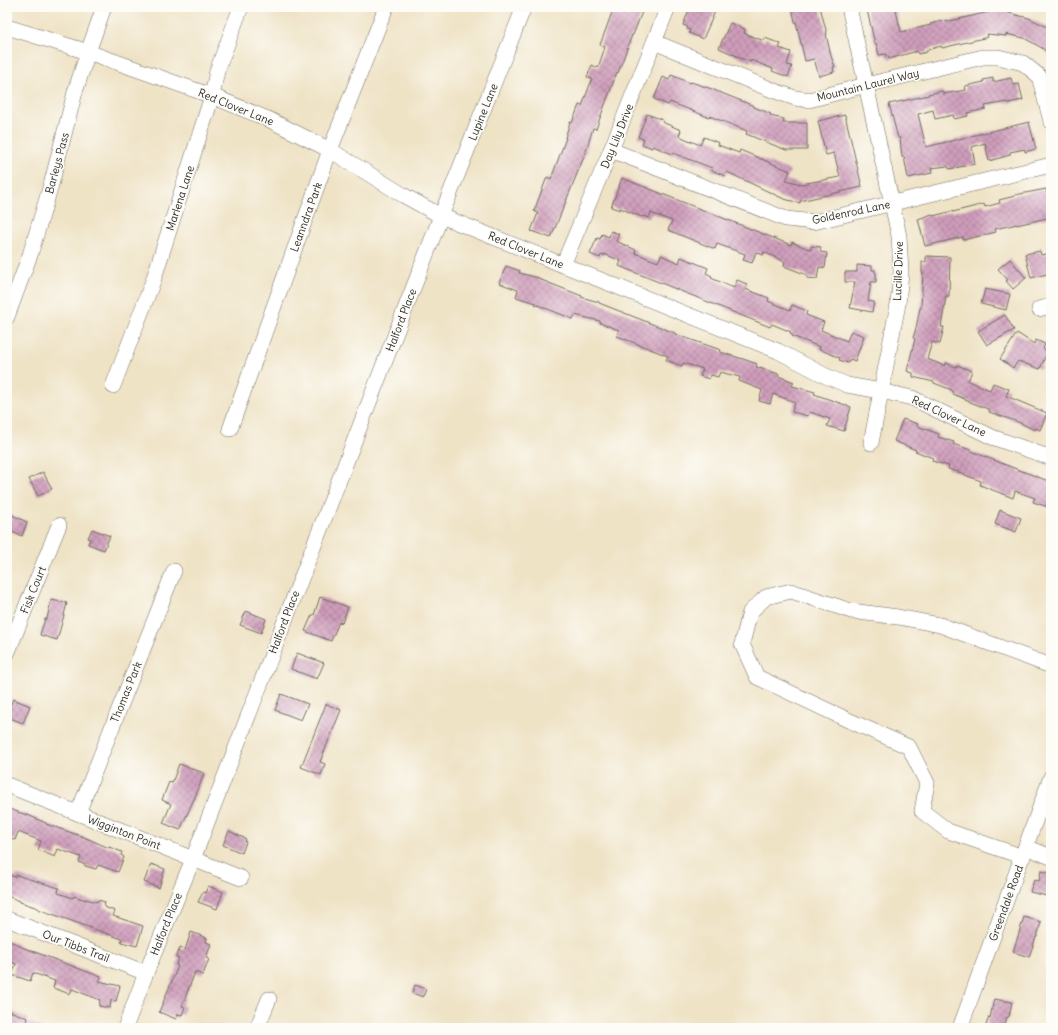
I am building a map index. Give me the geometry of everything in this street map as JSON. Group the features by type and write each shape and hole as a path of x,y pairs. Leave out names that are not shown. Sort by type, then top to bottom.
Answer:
{"street":[{"name":"Barleys Pass","path":"7,317 30,255 52,185 75,92 104,7"},
{"name":"Marlena Lane","path":"113,386 154,281 212,96 217,71 241,7"},
{"name":"Leanndra Park","path":"230,429 330,150 386,7"},
{"name":"Lupine Lane","path":"441,216 524,7"},
{"name":"Day Lily Drive","path":"563,265 668,7"},
{"name":"Lucille Drive","path":"849,7 899,236 901,272 898,304 871,443"},
{"name":"Red Clover Lane","path":"7,27 88,52 212,96 270,120 330,150 403,195 441,216 778,351 826,376 847,385 881,390 912,398 992,437 1051,458"},
{"name":"Mountain Laurel Way","path":"654,42 775,91 809,100 983,57 998,57 1023,63 1039,76 1051,121"},
{"name":"Goldenrod Lane","path":"611,150 786,219 814,222 1051,165"},
{"name":"Halford Place","path":"125,1028 193,859 441,216"},
{"name":"Fisk Court","path":"7,654 59,525"},
{"name":"Thomas Park","path":"78,814 174,571"},
{"path":"1051,666 940,625 898,617 851,611 791,591 766,596 750,612 742,644 757,677 848,720 910,747 928,783 922,811 948,831 1024,852 1051,857"},
{"name":"Greendale Road","path":"960,1028 1051,777"},
{"name":"Wigginton Point","path":"7,785 241,878"},
{"name":"Our Tibbs Trail","path":"7,919 146,973"},
{"path":"257,1028 269,999"}],"building":[{"path":"614,7 644,7 618,73 617,72 596,129 593,128 585,154 551,238 531,231 538,213 534,211 547,177 551,179 566,138 570,122 572,123 579,105 582,106 592,79 587,77 592,65 598,68 605,47 600,45"},
{"path":"690,7 717,7 703,39 689,33 690,30 687,29 688,27 683,25"},
{"path":"792,7 820,7 831,56 835,67 833,67 834,72 819,76 814,59 805,61"},
{"path":"881,7 895,7 901,32 946,20 946,22 989,12 990,8 1008,9 1008,13 1029,18 1051,29 1051,56 1042,48 1024,38 1006,34 1006,36 987,34 988,37 942,48 941,46 918,54 917,51 889,59 888,56 886,57 886,54 879,55 867,10"},
{"path":"730,23 745,29 744,33 764,41 765,38 781,44 779,48 791,52 787,65 792,66 788,77 772,71 773,69 751,60 751,62 737,57 719,48"},
{"path":"671,75 754,106 771,114 770,116 784,119 783,123 807,123 807,150 786,150 746,134 747,131 730,124 670,102 668,105 654,99 663,77 669,80"},
{"path":"993,78 993,82 1011,78 1013,85 1019,84 1023,100 985,106 986,109 967,113 968,116 954,119 953,115 935,119 933,110 918,114 926,147 1029,122 1036,149 1025,152 1025,149 1010,152 1010,155 989,161 985,143 972,147 975,164 949,169 948,166 931,168 932,173 908,178 904,157 902,157 900,138 898,138 889,104 943,91 943,94 966,90 965,86 984,82 983,80"},
{"path":"647,114 663,120 662,122 681,130 679,136 700,145 704,137 719,143 718,145 739,153 740,150 790,171 786,180 801,184 840,177 834,153 826,155 818,121 845,115 862,187 800,201 800,203 784,199 727,172 725,176 711,170 712,168 653,146 652,148 642,144 644,139 638,137"},
{"path":"622,178 791,245 792,242 811,250 811,246 821,247 820,252 827,253 825,268 819,267 817,279 807,278 807,275 784,266 785,262 764,252 763,255 756,252 752,263 743,260 745,254 717,244 715,249 668,230 672,221 651,213 649,218 642,217 620,208 620,210 611,207"},
{"path":"1046,189 1051,209 1051,217 995,229 996,232 963,240 963,237 925,246 918,219 932,214 933,216 984,204 985,207 1000,203 999,200 1015,195"},
{"path":"611,231 619,234 616,241 636,250 635,253 658,262 661,255 679,263 681,257 708,268 706,273 712,276 711,278 734,288 737,280 747,284 745,289 769,298 768,301 790,310 792,305 807,311 806,315 824,322 821,330 847,341 851,331 864,336 855,361 850,359 848,363 839,360 840,358 819,349 820,347 792,336 790,333 791,332 772,324 770,327 619,266 621,261 604,254 604,256 601,255 600,258 590,254 597,238 600,239 602,234 609,237"},
{"path":"1040,251 1041,255 1051,253 1051,273 1031,278 1025,254"},
{"path":"926,256 950,257 949,296 946,296 941,327 944,327 940,344 932,342 927,359 945,366 946,363 956,367 957,365 972,371 968,381 990,390 993,383 1009,389 1006,396 1047,413 1040,430 1036,428 1035,430 1018,422 989,412 990,410 988,409 953,394 952,390 934,382 913,377 913,373 907,371 915,339 913,338 921,308 923,273 922,262 926,262"},
{"path":"1010,259 1026,278 1013,289 1006,281 1008,280 998,269"},
{"path":"857,265 872,266 872,270 875,270 876,273 876,282 871,282 868,301 874,302 872,312 850,308 855,282 845,282 845,272 857,272"},
{"path":"506,266 520,271 519,273 539,278 582,296 581,297 599,302 675,334 721,350 720,352 757,364 756,367 779,374 778,376 794,382 792,386 815,392 814,394 851,407 844,431 827,426 830,419 810,412 808,416 792,412 795,402 773,394 770,404 759,401 762,390 739,381 740,377 720,372 718,377 711,375 709,379 700,376 703,369 683,363 682,366 666,360 668,356 617,336 619,330 600,323 600,321 575,315 573,319 535,304 536,303 516,297 518,290 499,283"},
{"path":"985,289 1010,294 1006,310 981,304"},
{"path":"1005,315 1014,330 987,345 978,331"},
{"path":"1017,333 1034,344 1036,340 1045,344 1043,349 1047,352 1040,369 1018,361 1013,368 1000,359"},
{"path":"903,419 939,434 938,437 954,442 953,444 1051,482 1051,508 1033,502 1035,498 1015,491 1013,498 980,485 981,481 948,469 949,466 932,461 933,458 894,441"},
{"path":"43,472 52,489 38,496 29,479"},
{"path":"1000,510 1021,518 1016,532 995,524"},
{"path":"10,514 27,522 22,536 7,530 7,521"},
{"path":"92,529 110,536 104,550 88,544 90,539 88,538"},
{"path":"320,597 348,607 342,623 339,622 331,641 305,631 312,615 314,615"},
{"path":"51,600 67,603 57,640 40,635 45,619 47,619"},
{"path":"246,611 266,619 261,633 240,625"},
{"path":"297,653 324,663 317,679 291,669"},
{"path":"281,694 308,704 301,720 275,710"},
{"path":"13,699 30,706 23,723 7,717"},
{"path":"326,704 341,710 320,762 325,764 321,775 301,767"},
{"path":"179,764 204,773 180,830 163,823 171,804 162,800 169,782 172,783"},
{"path":"9,809 122,852 121,855 124,857 118,872 98,865 96,869 85,866 79,862 81,857 58,849 55,857 38,850 41,841 18,832 15,840 7,837 7,813"},
{"path":"229,831 246,839 242,853 223,845"},
{"path":"151,864 165,869 159,888 144,882"},
{"path":"1041,871 1051,873 1051,897 1030,892 1034,880 1039,881"},
{"path":"7,874 15,877 16,875 59,888 58,893 73,898 74,896 86,900 97,902 98,900 105,902 104,907 115,911 113,916 143,926 137,946 121,942 122,939 38,909 7,896"},
{"path":"208,886 223,892 217,909 198,902"},
{"path":"1024,917 1041,922 1029,957 1013,952"},
{"path":"191,932 207,938 206,942 211,944 206,958 209,959 203,975 195,972 182,1006 185,1007 182,1015 178,1014 176,1019 159,1012 178,966 176,965 179,958 176,957 180,948 185,950"},
{"path":"7,940 101,977 99,981 120,986 116,1001 111,1000 110,1008 99,1006 100,1000 72,989 70,994 53,988 55,981 33,973 30,981 12,975 16,964 7,961"},
{"path":"415,985 426,989 423,997 412,993"},
{"path":"994,999 1012,1002 1009,1017 1007,1017 1004,1028 985,1028 989,1017 990,1018"},
{"path":"7,1010 28,1018 27,1022 41,1028 7,1028"}]}
